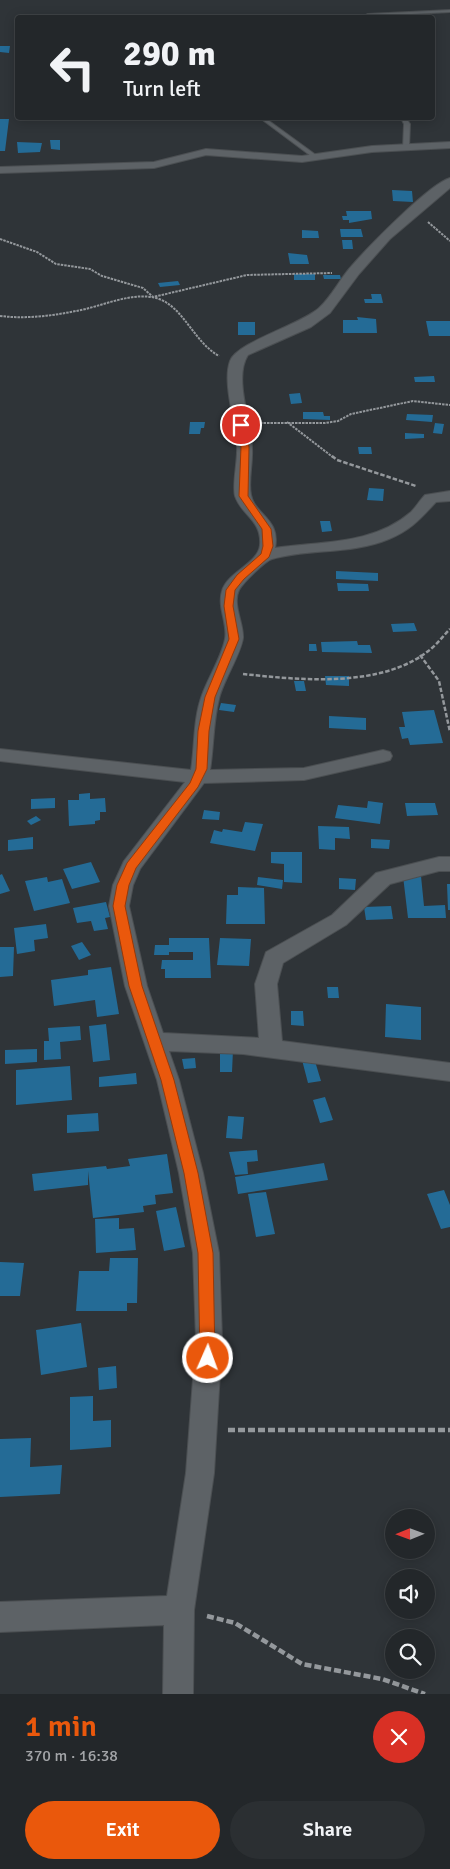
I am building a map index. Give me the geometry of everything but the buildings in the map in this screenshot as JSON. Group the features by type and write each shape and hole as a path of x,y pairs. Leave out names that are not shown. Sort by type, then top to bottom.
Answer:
{"street":[{"path":"0,170 154,165 195,154 220,152 256,157 317,158 372,149 450,145"},
{"path":"265,555 269,537 267,529 243,496 245,447 236,389 237,361 243,352 306,324 325,310 352,274 386,236 416,211 424,201 450,182"},
{"path":"178,1694 179,1610 200,1473 209,1340 206,1253 191,1173 168,1080 153,1041 136,986 119,906 123,885 131,866 198,777 201,769 203,731 210,697 234,639 228,606 230,590 240,577 265,555 295,550 346,546 376,539 410,520 442,496"},
{"path":"0,755 198,777 304,774 383,756"},
{"path":"271,1048 266,984 274,958 338,920 383,878 439,864 450,864"},
{"path":"153,1041 271,1048 309,1055 450,1072"},
{"path":"0,1617 179,1610"}],"lane":[{"path":"368,15 450,11"},
{"path":"265,120 317,158"},
{"path":"405,120 407,124 406,148"}],"path":[{"path":"416,211 450,242"},
{"path":"0,239 39,253 56,264 88,269 102,276 143,288 154,297 165,302 178,314 190,332 213,353 237,361"},
{"path":"0,316 34,317 138,297 154,297 247,275 325,272 352,274"},
{"path":"241,425 286,422 325,423 338,421 351,414 412,401 450,405"},
{"path":"286,422 337,460 442,496"},
{"path":"219,672 303,679 366,677 389,671 420,655 450,629"},
{"path":"420,655 431,666 439,679 450,732"},
{"path":"203,1431 448,1429 450,1424"},
{"path":"179,1610 235,1623 302,1664 382,1679 425,1694"}],"route":[{"path":"208,1358 206,1253 191,1173 168,1080 153,1041 136,986 119,906 123,885 131,866 194,784 201,769 203,731 210,697 234,639 228,606 230,590 240,577 265,555 268,546 269,537 267,529 243,496 245,447 241,425"}]}
